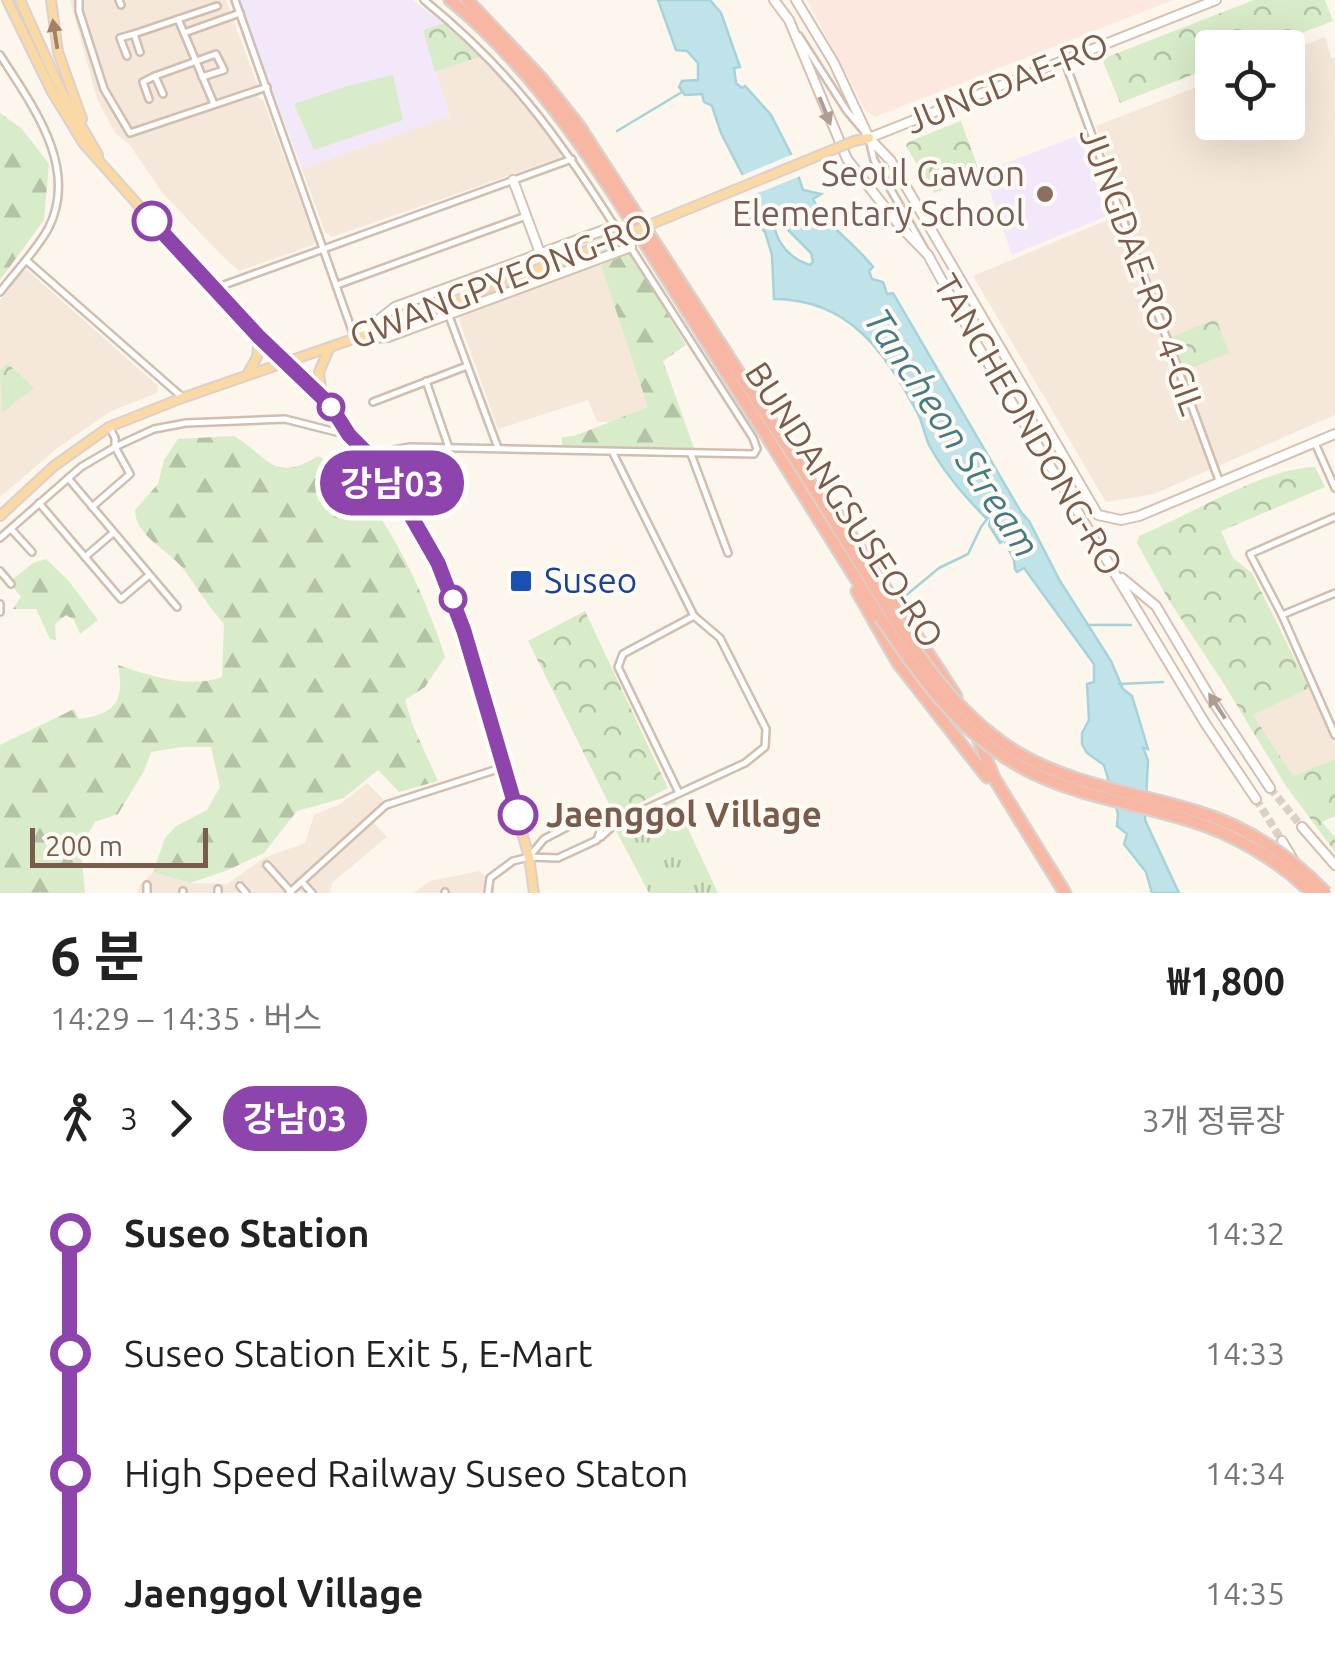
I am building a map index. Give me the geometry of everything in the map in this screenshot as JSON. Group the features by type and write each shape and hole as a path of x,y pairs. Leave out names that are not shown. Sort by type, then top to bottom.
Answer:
{"highway":[{"name":"BUNDANGSUSEO-RO","path":"450,0 519,66 580,144 932,690 988,746 1029,771 1067,787 1217,830 1273,862 1312,893"},
{"name":"BUNDANGSUSEO-RO","path":"467,0 541,78 579,126 804,473 881,616 947,694 984,730 1012,749 1068,777 1200,812 1236,826 1285,856 1326,893"},
{"path":"804,473 834,508 937,666 975,729 994,778 1063,893"},
{"path":"881,616 922,695 982,768 1063,893"}],"main road":[{"path":"4,0 66,118 104,168 213,289 322,398 403,502 444,579 464,631 529,856 534,893"},
{"path":"20,0 62,91 104,168"},
{"path":"51,0 58,52 87,133"},
{"name":"TANCHEONDONG-RO","path":"774,0 789,20"},
{"path":"796,0 834,63 869,138 891,162 1092,510 1121,520 1139,516 1335,434"},
{"name":"JUNGDAE-RO","path":"854,141 1216,0"},
{"path":"789,20 847,158 899,225 928,254"},
{"name":"GWANGPYEONG-RO","path":"0,516 78,447 109,427 588,250 854,141"},
{"path":"877,165 891,162"},
{"name":"GWANGPYEONG-RO","path":"513,180 540,253"},
{"path":"355,339 395,306 615,226"},
{"path":"584,237 603,239 607,249 601,258"},
{"path":"355,339 388,337 631,247"},
{"name":"TANCHEONDONG-RO","path":"928,254 976,342 1205,724 1256,799"},
{"path":"246,376 257,357 259,337"},
{"path":"322,398 319,372 329,348"},
{"path":"1114,572 1156,606 1270,788"},
{"path":"1302,828 1335,865"},
{"path":"1282,840 1312,893"}],"street":[{"path":"79,0 104,89 130,133 267,87"},
{"path":"235,0 355,339"},
{"path":"424,0 460,29 516,86 615,226"},
{"path":"126,56 120,38 217,6"},
{"path":"184,33 240,13"},
{"path":"178,20 214,104"},
{"name":"TANCHEONDONG-RO","path":"789,20 846,111 869,138 877,165 928,254"},
{"path":"134,34 140,52"},
{"path":"149,98 143,82 216,54 224,70 202,77"},
{"path":"0,56 47,134 58,169 55,214 0,292"},
{"name":"JUNGDAE-RO 4-GIL","path":"1064,59 1220,483"},
{"path":"155,76 163,94"},
{"path":"213,289 572,160"},
{"path":"337,285 526,216"},
{"path":"374,460 394,450 450,448 748,455 757,448 631,247"},
{"path":"26,260 182,398"},
{"path":"449,316 498,448"},
{"path":"373,402 467,366"},
{"path":"426,382 450,448"},
{"path":"0,538 106,450 154,428 285,419 349,435"},
{"path":"92,507 130,474 109,427"},
{"path":"1315,444 1335,488"},
{"path":"488,893 488,883 494,874 510,862 529,856 558,858 597,840 617,822 754,758 765,747 767,736 718,635 694,616 613,453"},
{"path":"690,454 728,552"},
{"path":"68,478 177,608"},
{"path":"39,503 121,599 149,576"},
{"path":"1335,517 1250,554 1335,735"},
{"path":"0,526 32,552"},
{"path":"85,556 113,533"},
{"path":"0,571 11,584"},
{"path":"1282,616 1335,593"},
{"path":"679,793 618,667 622,654 694,616"},
{"path":"266,866 290,892 386,804 504,767"},
{"path":"529,856 544,840 588,816 617,822"},
{"path":"597,840 604,820"},
{"path":"302,882 312,893"},
{"path":"240,886 246,893"}],"shaded area":[{"path":"70,0 226,0 258,87 258,97 263,100 315,241 313,245 239,271 220,254 162,192 129,144 115,133 97,99"},
{"path":"239,0 412,0 444,23 423,30 450,116 302,169"},
{"path":"807,0 1173,0 875,117 866,111"},
{"path":"1325,37 1331,58 1335,57 1335,415 1154,494 1106,502 973,276 1126,212 1096,126 1195,88 1195,140 1305,140 1305,45"},
{"path":"480,57 561,148 559,158 332,237 325,232 302,169 449,116 435,72"},
{"name":"Seoul Gawon Elementary School","path":"1079,135 1107,216 1012,255 983,172"},
{"path":"596,264 604,267 654,406 617,422 597,422 588,400 498,429 460,316"},
{"path":"27,270 158,386 157,393 111,411 56,449 0,497 0,300 22,271"},
{"path":"1309,688 1335,744 1335,759 1293,776 1252,714"},
{"path":"367,783 384,800 367,816 387,837 332,883 330,893 138,893 139,886 153,872 190,883 227,884 264,858 305,843 314,815 340,804"},
{"path":"480,871 494,887 494,893 414,893 430,881"}],"green space":[{"path":"1254,0 1325,0 1333,21 1305,32 1195,30 1195,74 1120,103 1102,59"},
{"path":"444,23 480,57 435,72 423,30"},
{"path":"393,75 403,120 314,150 294,104"},
{"path":"0,113 22,129 49,164 44,220 0,280"},
{"path":"961,121 981,176 934,193 906,146"},
{"path":"631,253 686,345 663,361 694,448 562,445 562,437 574,436 648,407 601,265"},
{"path":"1216,319 1229,353 1184,371 1171,337"},
{"path":"8,364 34,388 2,413 0,370"},
{"path":"234,436 281,468 291,468 318,456 339,469 360,490 397,544 445,657 425,687 405,700 438,781 399,792 378,770 344,798 297,811 264,853 190,883 153,872 165,838 176,826 207,810 220,787 211,747 151,752 118,814 95,822 81,847 85,893 0,893 0,745 74,709 79,719 109,709 120,688 118,665 183,681 222,677 224,624 179,564 141,528 135,510 158,484 164,460 178,439"},
{"path":"1315,467 1325,487 1221,531 1233,558 1252,573 1309,688 1253,715 1293,776 1335,759 1335,816 1322,822 1335,837 1335,852 1286,786 1137,543 1139,536 1250,484 1295,469"},
{"path":"46,559 68,580 98,620 80,634 74,620 66,615 55,624 56,640 50,639 36,609 13,609 21,597 10,583 33,563"},
{"path":"585,611 668,788 615,816 528,641"},
{"path":"674,799 718,893 649,893 614,827"}],"water":[{"name":"Tancheon Stream","path":"658,0 710,0 721,13 740,67 734,68 736,83 745,86 771,115 791,154 803,190 821,194 813,199 818,208 873,267 869,271 872,279 883,282 887,294 893,293 1029,521 1060,581 1111,661 1123,689 1132,696 1148,749 1143,748 1148,760 1145,820 1179,893 1152,893 1146,872 1124,844 1127,834 1117,826 1118,814 1104,765 1087,753 1082,744 1082,733 1089,720 1087,684 1094,682 1094,664 1024,568 1017,572 1004,540 1000,543 989,525 992,516 986,518 941,464 919,416 878,351 844,319 824,308 774,299 772,255 765,232 748,216 754,197 721,133 712,106 704,102 702,94 685,95 679,87 682,81 698,80 698,63 687,51 676,50","holes":["786,223 786,228 811,253 810,265 782,245 774,226"]}],"pier":[{"path":"796,153 803,175 748,197 738,177"}],"waterway":[{"path":"617,131 682,92"},
{"path":"904,597 939,568 968,554 990,515"},
{"path":"1087,625 1131,625"},
{"path":"1119,684 1163,682"}],"tunnel":[{"path":"1270,788 1302,827"},
{"path":"1256,799 1282,841"}],"bus line":[{"name":"강남03","path":"152,221 259,337 330,405 349,435 390,480 449,589 518,815"}],"place":[{"name":"Seoul Gawon Elementary School","path":"1045,194"},
{"name":"Suseo","path":"521,581"},
{"name":"Jaenggol Village","path":"518,815"}]}
